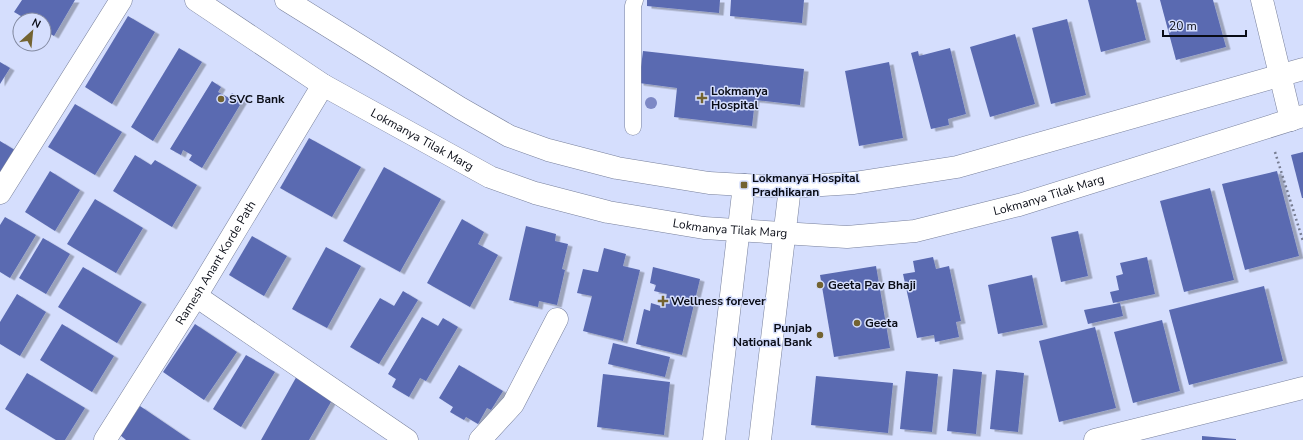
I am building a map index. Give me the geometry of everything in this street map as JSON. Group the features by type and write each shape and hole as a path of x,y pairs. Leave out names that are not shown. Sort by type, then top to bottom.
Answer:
{"main road":[{"path":"0,193 121,0"},
{"name":"Lokmanya Tilak Marg","path":"196,0 324,85 490,177 535,193 608,212 704,228 847,237 915,231 1019,205 1297,118"},
{"path":"286,0 460,108 509,136 548,150 617,168 708,183 790,187 854,183 957,167 1303,69"},
{"path":"1262,0 1280,76 1297,118"},
{"name":"Ramesh Anant Korde Path","path":"106,440 196,296 324,85"},
{"path":"714,440 744,185"},
{"path":"760,440 790,187"},
{"path":"196,296 407,440"},
{"path":"480,440 513,404 556,319"},
{"path":"1095,440 1303,388"}],"lane":[{"path":"633,126 633,6 635,0"}],"path":[{"path":"1269,126 1276,158 1303,241"}],"building":[{"path":"22,0 75,0 54,36 52,35 52,12 14,12"},
{"path":"647,0 720,0 719,13 647,6"},
{"path":"731,0 804,0 802,23 730,16"},
{"path":"1088,0 1136,0 1146,40 1101,52"},
{"path":"1160,0 1213,0 1226,47 1176,60"},
{"path":"128,16 155,32 112,104 85,87"},
{"path":"1067,19 1086,95 1051,104 1032,28"},
{"path":"1015,34 1035,104 990,117 970,47"},
{"path":"179,48 202,62 153,141 131,127"},
{"path":"950,48 966,114 948,119 949,125 931,129 911,53 918,51 919,56"},
{"path":"643,51 804,69 800,105 755,100 752,126 674,117 677,88 639,83"},
{"path":"0,62 10,68 0,84"},
{"path":"889,62 903,138 859,146 845,71"},
{"path":"212,81 221,87 218,92 229,98 232,93 243,100 202,168 189,160 192,155 183,150 181,155 170,149"},
{"path":"75,104 122,132 95,175 48,147"},
{"path":"309,138 361,167 332,217 280,188"},
{"path":"0,141 18,152 0,183"},
{"path":"1303,152 1303,198 1302,198 1291,155"},
{"path":"135,155 151,165 155,160 197,185 172,227 113,191"},
{"path":"384,167 441,199 400,272 343,241"},
{"path":"50,171 80,190 55,231 25,212"},
{"path":"1277,171 1299,256 1245,270 1222,184"},
{"path":"1210,188 1234,280 1184,292 1160,201"},
{"path":"95,199 143,228 116,273 67,244"},
{"path":"5,217 36,235 10,278 0,272 0,225"},
{"path":"462,219 484,232 478,244 498,255 470,307 427,283"},
{"path":"526,226 556,234 555,241 568,244 562,269 565,270 557,305 539,301 538,307 509,300"},
{"path":"1078,231 1088,276 1061,282 1051,237"},
{"path":"252,236 287,256 264,296 229,275"},
{"path":"43,238 70,254 46,294 19,278"},
{"path":"326,247 361,266 327,328 292,309"},
{"path":"604,248 626,254 623,266 640,270 623,341 583,331 592,296 577,293 583,269 598,272"},
{"path":"933,257 936,269 949,266 961,321 956,322 959,337 935,342 934,335 917,338 903,274 915,272 913,261"},
{"path":"1147,257 1155,294 1113,303 1110,292 1119,290 1116,276 1123,274 1120,263"},
{"name":"Geeta","path":"876,266 890,348 834,357 820,275"},
{"path":"83,267 142,302 117,343 58,307"},
{"path":"653,267 700,279 682,355 636,344 644,309 650,311 651,303 664,307 667,294 654,291 656,285 650,283"},
{"path":"1032,275 1043,325 998,334 988,285"},
{"path":"1264,286 1283,361 1189,385 1169,310"},
{"path":"403,291 418,300 379,364 350,347 380,298 394,306"},
{"path":"17,294 46,312 20,356 0,344 0,322"},
{"path":"1120,303 1123,316 1088,324 1084,310"},
{"path":"422,317 438,326 443,318 458,327 426,381 420,378 409,397 392,387 396,379 388,374"},
{"path":"1162,320 1180,391 1133,403 1114,332"},
{"path":"62,324 114,356 92,392 40,360"},
{"path":"195,324 237,352 204,400 163,372"},
{"path":"1095,327 1116,408 1059,422 1039,341"},
{"path":"613,343 670,357 665,377 608,364"},
{"path":"246,355 275,372 241,427 213,409"},
{"path":"459,365 503,391 491,410 487,408 478,424 466,417 464,420 450,412 453,407 439,398"},
{"path":"953,369 982,372 976,434 947,431"},
{"path":"996,370 1024,373 1018,432 990,429"},
{"path":"906,371 938,374 932,432 900,429"},
{"path":"27,373 85,408 65,440 56,440 5,409"},
{"path":"298,374 335,395 309,440 261,440"},
{"path":"603,374 670,382 664,435 597,427"},
{"path":"816,376 893,383 888,433 811,425"},
{"path":"140,406 190,440 126,440 120,435"},
{"path":"1202,436 1236,439 1236,440 1202,440"}],"place":[{"name":"Lokmanya Hospital","path":"702,98"},
{"name":"SVC Bank","path":"221,99"},
{"name":"Lokmanya Hospital Pradhikaran","path":"744,185"},
{"name":"Geeta Pav Bhaji","path":"820,285"},
{"name":"Wellness forever","path":"663,301"},
{"name":"Geeta","path":"857,323"},
{"name":"Punjab National Bank","path":"820,335"}]}
